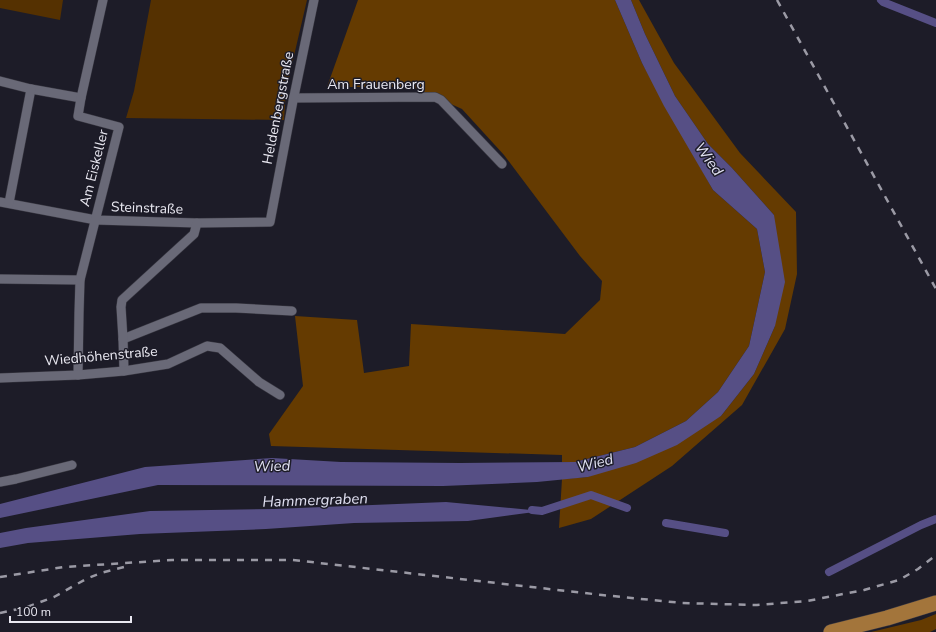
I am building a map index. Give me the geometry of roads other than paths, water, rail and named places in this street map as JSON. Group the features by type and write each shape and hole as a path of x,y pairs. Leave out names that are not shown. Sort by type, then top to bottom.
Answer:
{"main road":[{"path":"831,632 887,618 936,603"}],"street":[{"name":"Am Eiskeller","path":"78,375 80,280 119,127 78,116 103,0"},
{"name":"Heldenbergstraße","path":"270,222 314,0"},
{"path":"0,81 81,98"},
{"path":"5,202 31,88"},
{"name":"Am Frauenberg","path":"294,98 435,97 441,100 502,164"},
{"name":"Steinstraße","path":"5,202 96,220 197,224 270,222"},
{"path":"124,371 122,300 194,234 197,224"},
{"path":"0,279 80,280"},
{"path":"123,339 201,308 292,311"},
{"name":"Wiedhöhenstraße","path":"0,378 78,375 124,371 168,364 207,346 220,348 259,382 280,395"},
{"path":"0,482 72,466"}],"water":[{"name":"Wied","path":"615,0 631,0 645,34 675,96 708,144 732,168 774,215 785,282 775,326 754,374 721,416 677,445 636,463 588,477 537,482 443,486 158,485 0,518 0,504 145,467 272,458 341,462 575,462 635,447 686,421 718,392 749,346 765,272 757,229 713,190 664,106 642,63"},
{"path":"446,502 542,511 468,521 354,523 266,529 140,534 28,543 0,548 0,533 150,511 274,509"}],"waterway":[{"name":"Hammergraben","path":"881,0 936,23"},
{"name":"Hammergraben","path":"532,510 542,511 591,495 627,508"},
{"name":"Hammergraben","path":"829,572 921,525 936,519"},
{"name":"Hammergraben","path":"666,523 725,533"}],"railway":[{"path":"777,0 936,289"},
{"path":"0,577 64,567 172,560 293,560 682,603 757,605 807,601 864,590 899,580 918,569 936,555"},
{"path":"0,613 27,607 54,597 86,579 101,573 124,567"}]}
